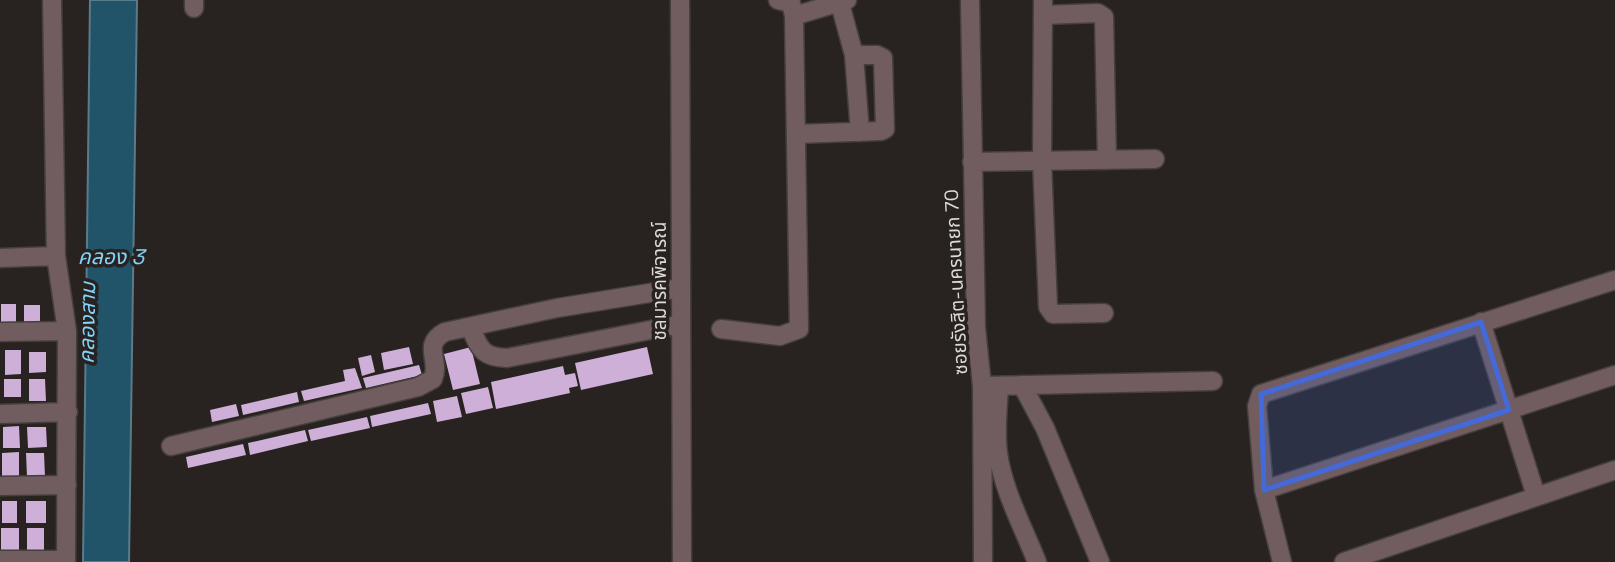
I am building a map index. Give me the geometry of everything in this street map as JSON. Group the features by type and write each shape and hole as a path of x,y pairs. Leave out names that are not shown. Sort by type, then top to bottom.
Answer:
{"street":[{"path":"0,560 66,561 67,331 56,256 52,0"},
{"name":"ชลมารคพิจารณ์","path":"680,0 682,562"},
{"path":"720,329 780,336 799,329 796,134 788,5 842,0 854,55 860,132"},
{"name":"ซอยรังสิต-นครนายก 70","path":"970,0 976,328 991,386 983,562"},
{"path":"1104,313 1053,314 1048,307 1042,161 1043,7 1098,13 1104,17 1107,160"},
{"path":"796,134 885,129 883,58 877,55 854,55"},
{"path":"972,162 1155,159"},
{"path":"0,258 56,256"},
{"path":"1282,562 1264,490 1257,406 1261,394 1615,280"},
{"path":"171,446 418,387 433,379 436,371 433,342 445,332 557,308 680,288"},
{"path":"1481,322 1536,496"},
{"path":"470,327 481,350 492,357 507,358 681,324"},
{"path":"0,332 67,331"},
{"path":"1264,490 1615,375"},
{"path":"1037,562 1003,477 991,386 1213,381"},
{"path":"1022,385 1045,428 1100,562"},
{"path":"0,414 68,412"},
{"path":"1344,562 1615,470"},
{"path":"0,485 68,485"}],"highlighted area":[{"path":"1481,322 1509,410 1264,490 1261,394"}],"water":[{"name":"คลอง 3","path":"90,0 137,0 129,562 83,562"}],"building":[{"path":"1,304 16,304 16,322 1,322"},
{"path":"24,305 40,305 40,327 24,326"},
{"path":"409,347 413,364 384,370 381,353"},
{"path":"471,347 480,384 453,390 444,354"},
{"path":"647,347 653,374 581,390 575,363"},
{"path":"5,350 21,350 21,374 5,375"},
{"path":"29,352 46,352 46,372 29,373"},
{"path":"371,355 375,372 362,376 358,358"},
{"path":"419,365 422,375 366,388 363,378"},
{"path":"563,366 565,375 575,373 578,386 569,388 570,393 496,409 491,382"},
{"path":"355,368 362,388 304,401 301,391 345,381 343,370"},
{"path":"4,379 21,379 21,397 4,397"},
{"path":"29,379 45,379 46,401 29,401"},
{"path":"488,387 493,408 466,414 461,393"},
{"path":"297,392 299,402 243,415 241,405"},
{"path":"457,396 462,417 437,422 433,401"},
{"path":"428,403 431,414 372,427 370,416"},
{"path":"236,404 239,416 212,422 210,410"},
{"path":"367,417 370,428 311,441 308,430"},
{"path":"19,426 20,448 3,448 3,427"},
{"path":"27,427 46,427 47,447 28,448"},
{"path":"305,430 308,441 250,455 248,443"},
{"path":"243,444 246,455 188,468 186,457"},
{"path":"19,452 19,477 2,477 2,453"},
{"path":"26,453 44,453 45,477 27,477"},
{"path":"2,501 17,501 17,523 2,523"},
{"path":"26,501 46,501 46,523 26,523"},
{"path":"1,528 19,528 19,552 1,551"},
{"path":"27,528 44,528 44,552 27,552"}],"water label":[{"name":"คลองสาม","path":"87,323"}]}
